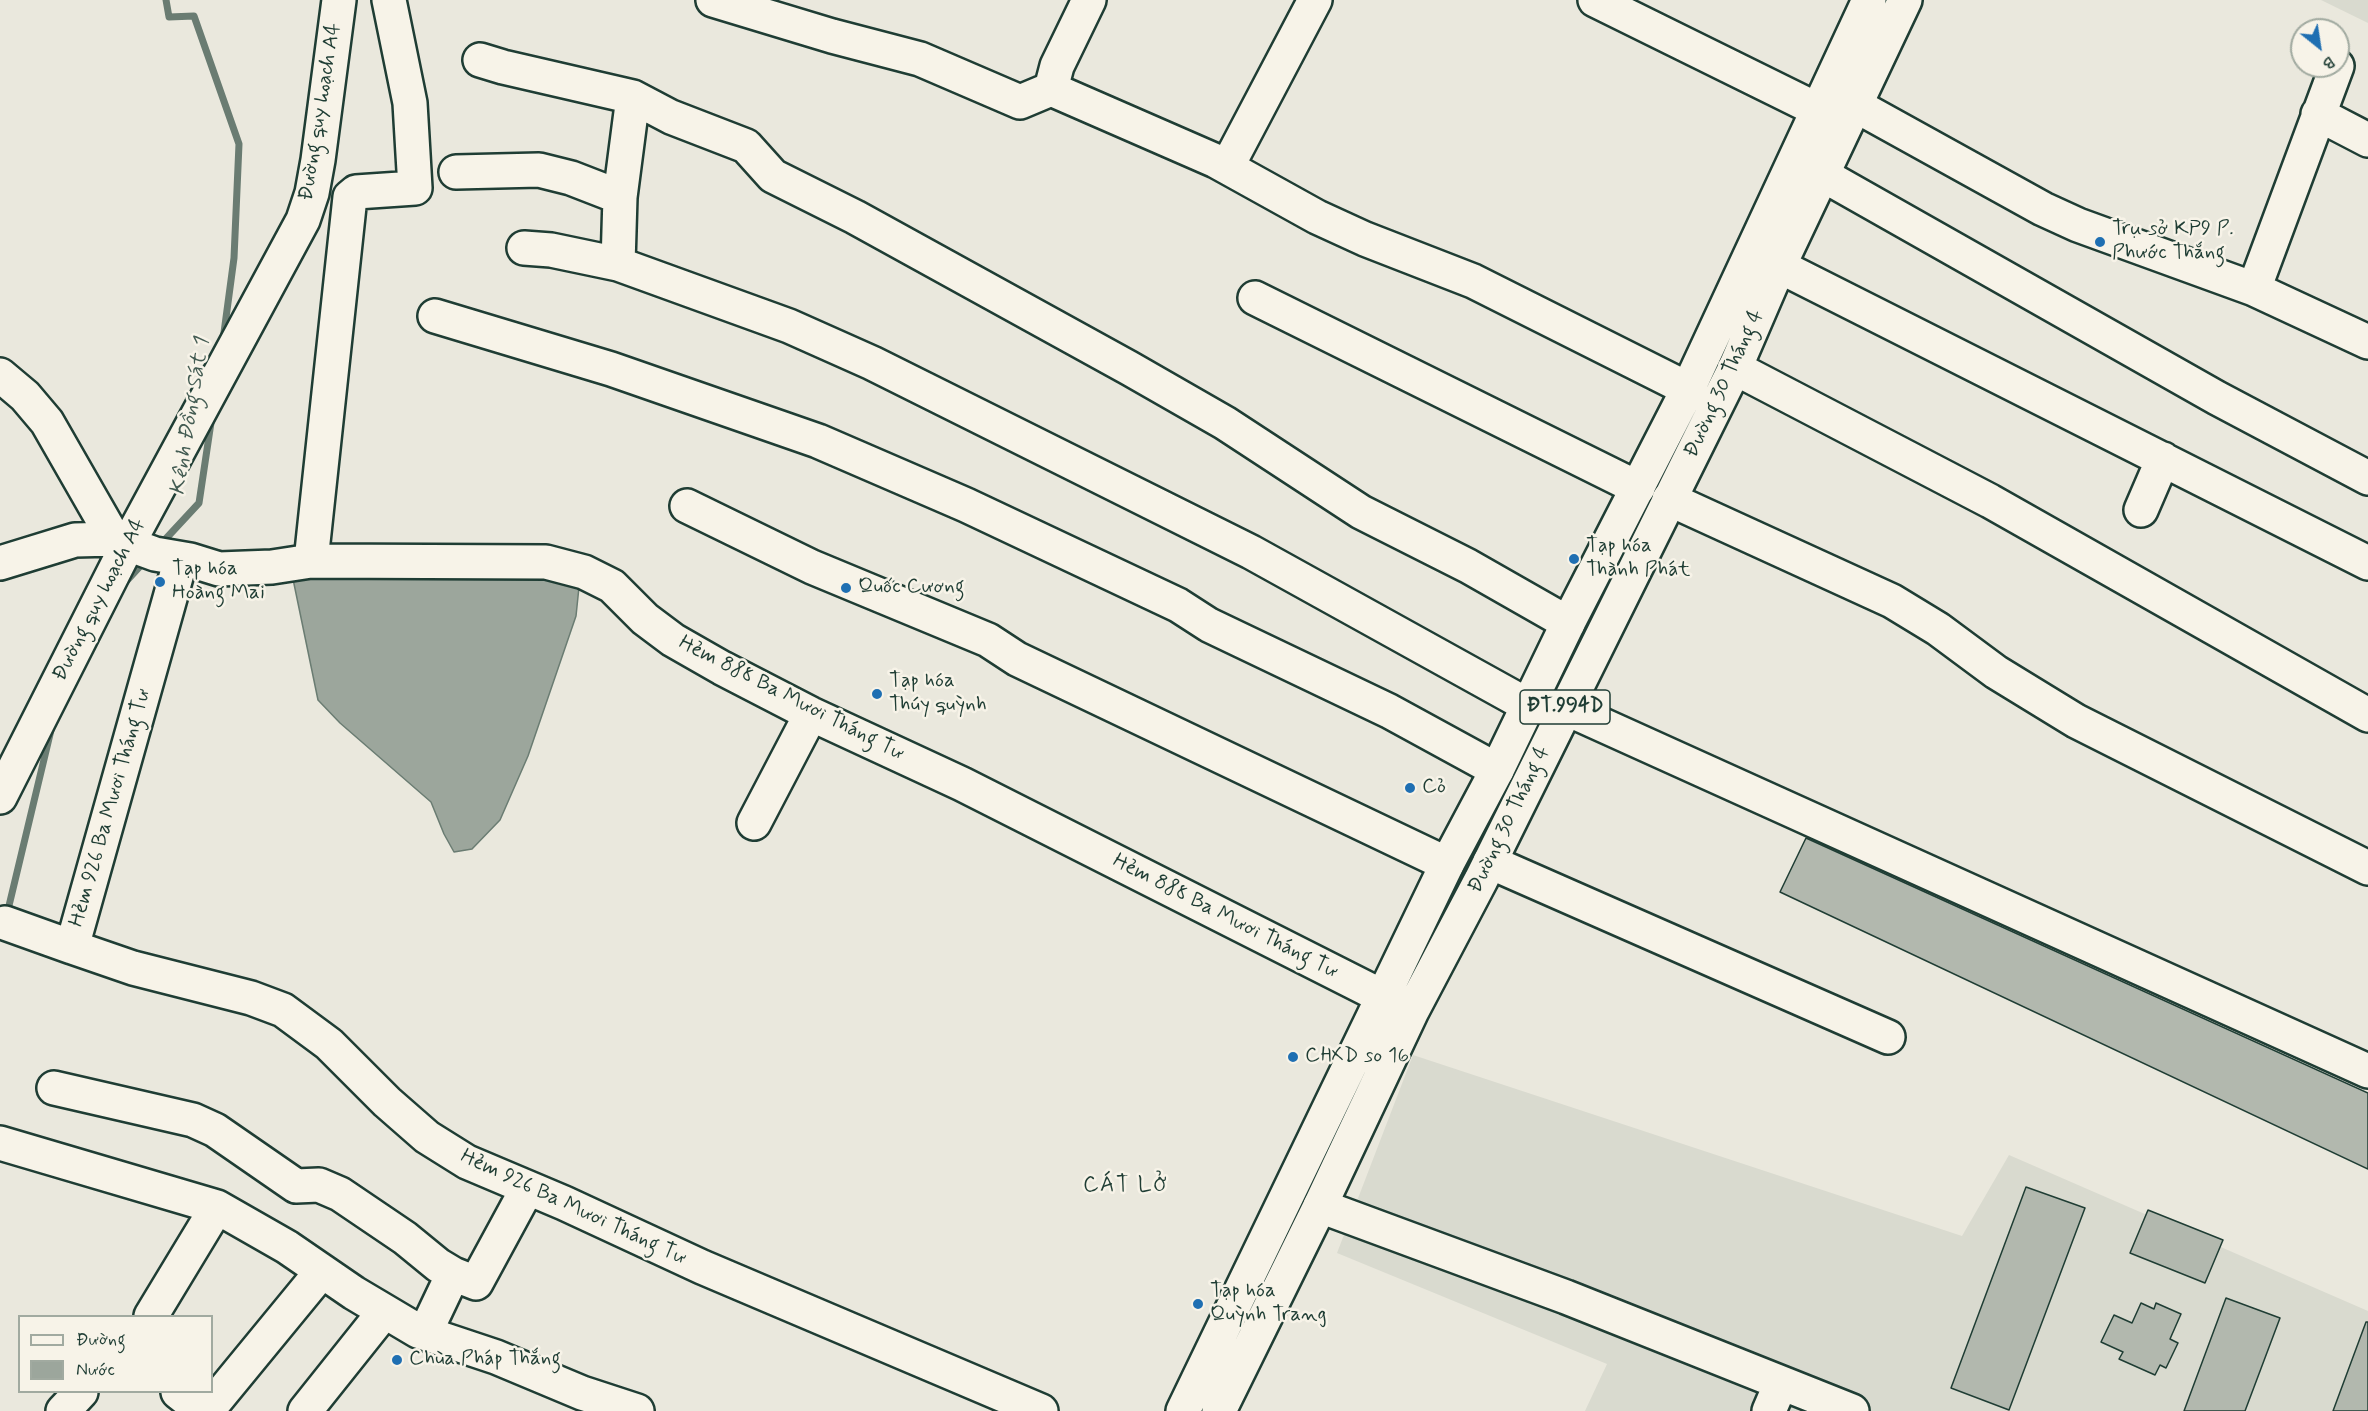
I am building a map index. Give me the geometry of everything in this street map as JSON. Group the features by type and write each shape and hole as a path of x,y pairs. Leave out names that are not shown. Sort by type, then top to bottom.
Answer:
{"street":[{"name":"Đường quy hoạch A4","path":"0,797 121,542 303,220 312,193 318,160 339,0"},
{"path":"311,561 350,197 356,192 415,188 410,103 388,0"},
{"path":"713,0 832,36 920,59 1020,102 1051,90 1227,167 1317,217 1365,239 1473,280 1688,389"},
{"path":"1051,90 1057,66 1089,0"},
{"path":"1227,167 1315,0"},
{"path":"1595,0 1818,110"},
{"name":"Đường 30 Tháng 4","path":"1219,1411 1320,1206 1398,1004 1448,864 1688,389 1869,0"},
{"name":"Đường 30 Tháng 4","path":"1183,1411 1288,1192 1398,1004 1490,862 1735,368 1779,266 1905,0"},
{"path":"480,60 633,97 671,117 746,146 773,176 855,217 1094,348 1225,423 1361,512 1468,566 1568,623"},
{"path":"2254,289 2332,78"},
{"path":"618,264 620,197 633,97"},
{"path":"1855,105 2043,209 2078,225 2254,289 2368,342"},
{"path":"2318,114 2368,140"},
{"path":"456,172 539,170 571,178 620,197"},
{"path":"1822,175 2206,392 2368,478"},
{"path":"524,248 551,250 618,264 789,326 913,382 1251,552 1529,706"},
{"path":"1779,266 2368,563"},
{"path":"1255,298 1638,488 1669,499 1892,600 1938,629 1996,672 2076,721 2368,868"},
{"path":"435,316 611,369 818,441 956,500 1178,605 1209,625 1389,711 1497,770"},
{"path":"1735,368 1990,501 2368,715"},
{"path":"0,375 25,396 47,422 121,542"},
{"path":"2141,510 2163,459"},
{"path":"687,506 812,567 988,640 1017,659 1448,864"},
{"name":"Hẻm 888 Ba Mươi Tháng Tư","path":"0,563 75,540 121,542 155,554 219,569 272,567 311,561 546,562 584,572 612,586 645,619 673,640 722,668 811,714 972,789 1398,1004"},
{"name":"Hẻm 926 Ba Mươi Tháng Tư","path":"181,559 72,947 133,968 251,998 283,1010 329,1044 387,1102 427,1137 467,1162 564,1203 702,1267 1041,1411"},
{"path":"1565,708 2368,1071"},
{"path":"754,823 811,714"},
{"path":"1490,862 1888,1037"},
{"path":"5,923 72,947"},
{"path":"54,1088 193,1120 215,1130 296,1186 319,1185 340,1194 405,1238 438,1265 476,1283 527,1189"},
{"path":"0,1143 217,1207 287,1247 384,1312 425,1333 496,1358 585,1403 637,1411"},
{"path":"1288,1192 1566,1298 1775,1397 1852,1411"},
{"path":"152,1315 217,1207"},
{"path":"179,1393 205,1411 322,1271"},
{"path":"425,1333 453,1274"},
{"path":"305,1411 384,1312"},
{"path":"63,1411 80,1393"}],"shaded area":[{"path":"2321,0 2368,0 2368,23"},
{"path":"1413,1055 1962,1236 2009,1155 2368,1311 2368,1411 1585,1411 1607,1364 1337,1253"}],"water":[{"path":"516,571 579,587 576,616 528,756 500,820 472,849 454,852 431,802 340,723 318,700 293,579"}],"building":[{"path":"1806,838 2368,1093 2368,1169 1780,892"},
{"path":"2026,1187 2085,1208 2009,1410 1951,1388"},
{"path":"2148,1210 2223,1240 2205,1283 2130,1253"},
{"path":"2226,1298 2280,1318 2245,1411 2184,1411"},
{"path":"2141,1303 2154,1309 2156,1303 2181,1314 2170,1339 2178,1343 2166,1368 2160,1365 2155,1375 2119,1359 2123,1352 2101,1342 2114,1315 2132,1323"},
{"path":"2366,1322 2368,1322 2368,1411 2333,1411"}],"waterway":[{"name":"Kênh Đồng Sát 1","path":"166,0 169,17 194,16 239,144 234,258 223,340"},
{"name":"Kênh Đồng Sát 1","path":"160,545 199,503 212,416"},
{"name":"Kênh Đồng Sát 1","path":"123,585 146,560"},
{"name":"Kênh Đồng Sát 1","path":"7,914 52,726"}],"place":[{"name":"Trụ sở KP9 P. Phước Thắng","path":"2100,242"},
{"name":"Tạp hóa Thành Phát","path":"1574,559"},
{"name":"Tạp hóa Hoàng Mai","path":"160,582"},
{"name":"Quốc Cương","path":"846,588"},
{"name":"Tạp hóa Thúy quỳnh","path":"877,694"},
{"name":"Cỏ","path":"1410,788"},
{"name":"CHXD so 16","path":"1293,1057"},
{"name":"Tạp hóa Quỳnh Trang","path":"1198,1304"},
{"name":"Chùa Pháp Thắng","path":"397,1360"}],"district":[{"name":"CÁT LỞ","path":"1126,1186"}]}
